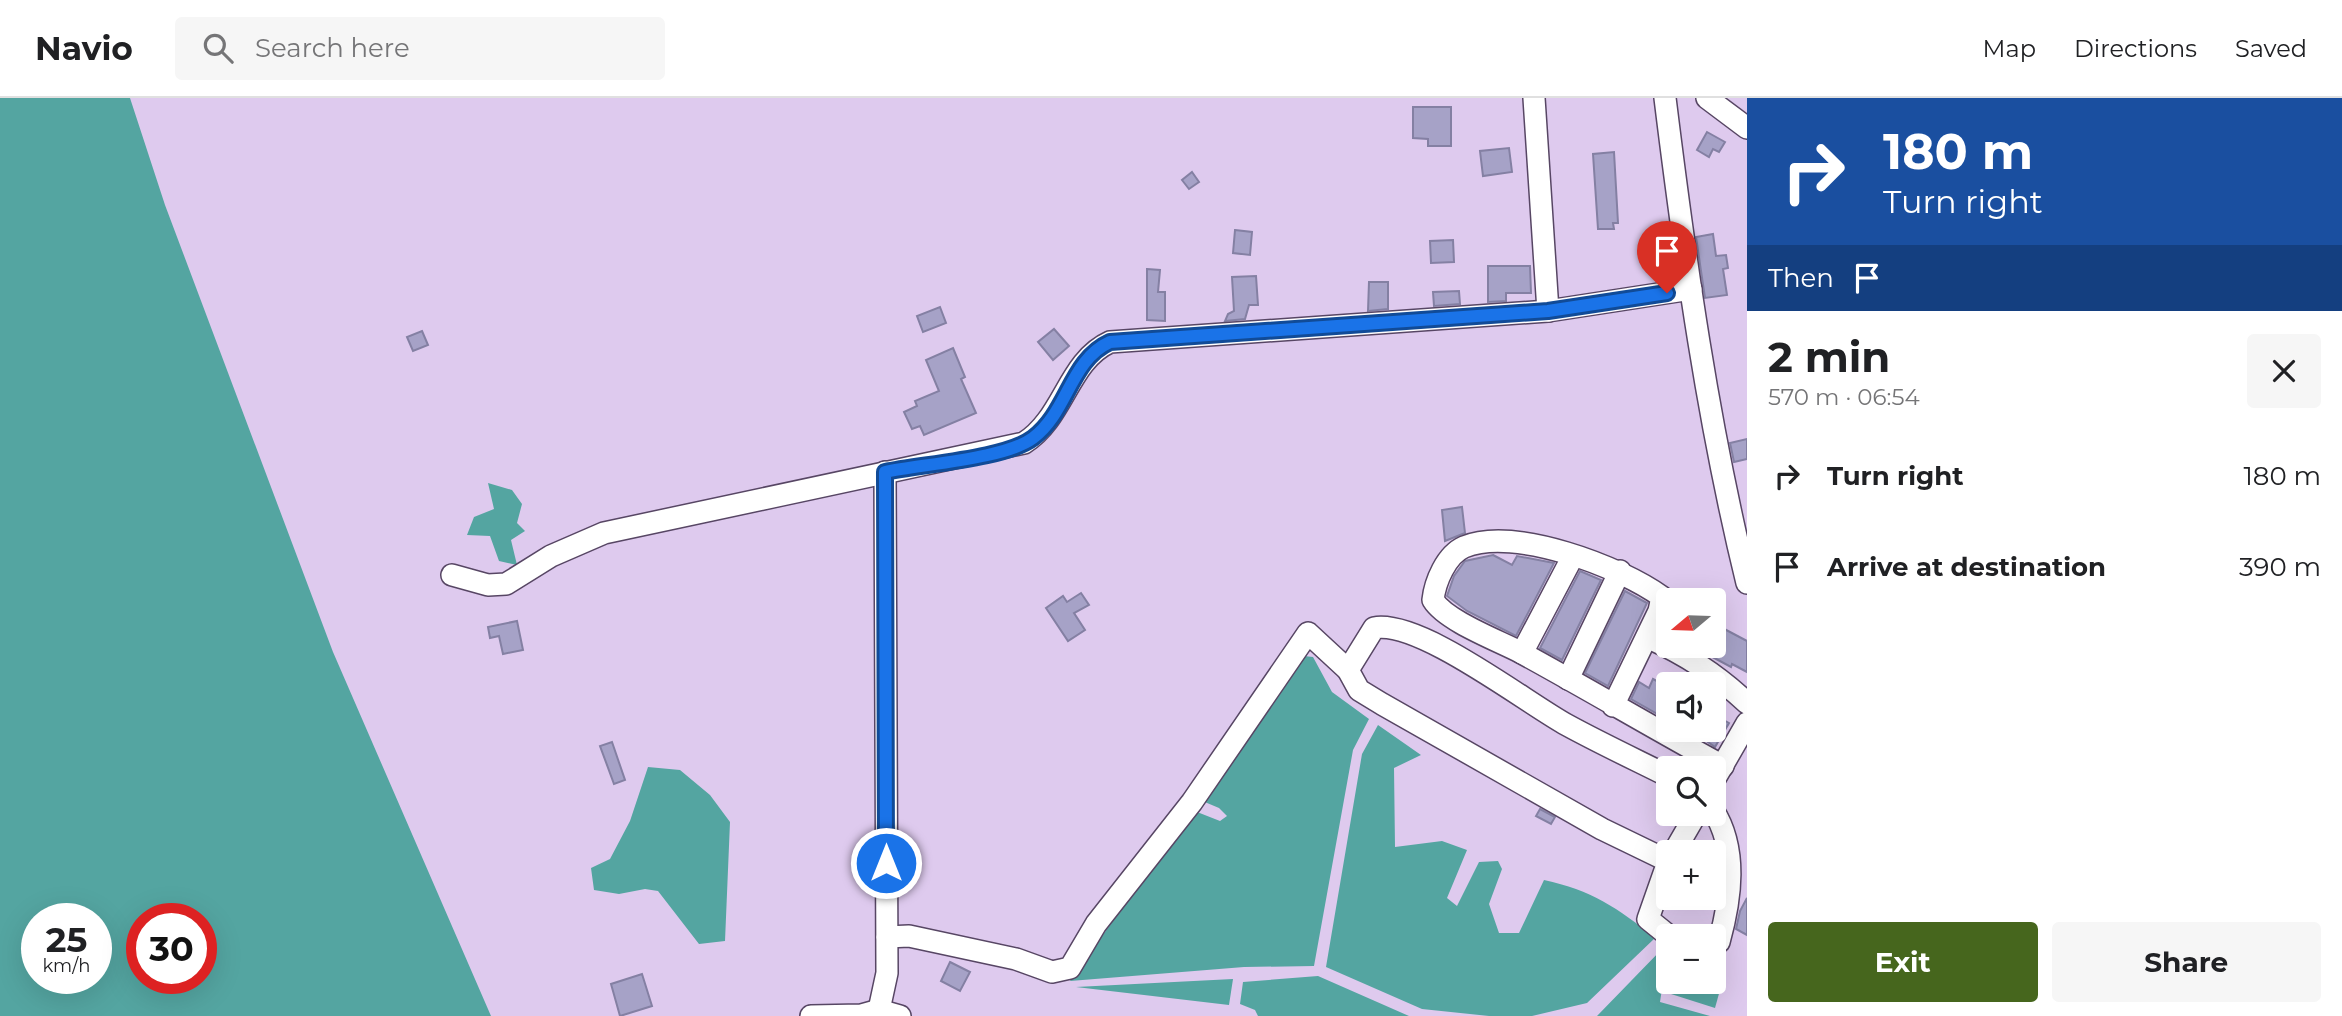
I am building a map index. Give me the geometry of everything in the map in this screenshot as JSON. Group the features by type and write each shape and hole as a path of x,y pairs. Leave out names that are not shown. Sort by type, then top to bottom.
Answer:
{"street":[{"path":"1534,98 1548,311"},
{"path":"1665,98 1691,289 1728,505 1747,583"},
{"path":"1707,98 1747,128"},
{"path":"453,575 488,584 506,584 551,556 604,533 885,472 967,458 1024,443 1035,436 1055,413 1088,355 1110,342 1548,311 1691,289"},
{"path":"811,1016 889,1013 885,472"},
{"path":"1613,706 1647,638 1662,597 1620,571 1529,544 1477,543 1462,547 1448,561 1434,590 1433,600 1436,606 1568,679 1690,756"},
{"path":"1522,653 1573,556"},
{"path":"1568,679 1620,571"},
{"path":"1348,670 1374,628 1388,625 1430,643 1501,682 1565,724 1656,770"},
{"path":"887,937 909,936 1016,959 1052,972 1070,968 1096,924 1192,802 1308,633 1348,670 1359,690 1382,705 1602,829 1656,855"},
{"path":"1647,638 1691,658 1735,689 1747,703"},
{"path":"1726,760 1747,723"},
{"path":"1721,826 1726,837 1730,861 1721,924"},
{"path":"1656,896 1648,919 1656,925"}],"shaded area":[{"path":"0,98 130,98 165,205 333,652 491,1016 0,1016"},
{"path":"488,483 512,490 522,504 517,523 525,531 511,540 517,565 499,561 490,536 467,535 474,517 494,509"},
{"path":"1304,656 1313,657 1332,692 1369,719 1353,750 1314,966 1244,967 1070,981 1192,810 1220,821 1227,816 1219,808 1200,800"},
{"path":"1378,725 1421,755 1394,768 1395,847 1442,841 1467,850 1447,898 1457,906 1479,862 1498,861 1502,869 1489,904 1499,933 1519,933 1544,880 1590,895 1629,918 1655,938 1587,1003 1532,1016 1489,1016 1422,1009 1326,967 1362,754"},
{"path":"648,767 680,770 710,795 730,822 725,941 699,944 658,891 645,889 619,894 594,890 591,868 610,859 630,821"},
{"path":"1656,955 1656,994 1661,994 1660,1002 1710,1016 1597,1016"},
{"path":"1318,976 1409,1016 1258,1016 1255,1010 1240,1004 1243,982"},
{"path":"1233,979 1229,1005 1076,987"},
{"path":"1671,994 1719,994 1715,1008"}],"building":[{"path":"1413,107 1451,107 1451,146 1428,146 1428,139 1413,138"},
{"path":"1707,132 1725,142 1719,152 1713,149 1709,157 1697,150"},
{"path":"1509,148 1512,172 1483,176 1480,151"},
{"path":"1614,152 1618,223 1613,223 1614,229 1598,229 1593,154"},
{"path":"1192,172 1199,182 1189,189 1182,180"},
{"path":"1235,230 1252,232 1250,255 1233,253"},
{"path":"1713,234 1716,256 1726,255 1728,268 1723,269 1727,295 1705,298 1696,237"},
{"path":"1453,240 1454,262 1431,263 1430,241"},
{"path":"1488,266 1530,266 1531,293 1506,293 1506,301 1488,302"},
{"path":"1147,269 1160,270 1158,292 1165,292 1165,321 1147,320"},
{"path":"1256,276 1258,305 1249,305 1245,319 1225,321 1228,314 1234,311 1232,277"},
{"path":"1369,282 1388,282 1388,309 1368,311"},
{"path":"1459,291 1460,304 1434,306 1433,292"},
{"path":"940,307 946,323 923,332 917,316"},
{"path":"1054,329 1069,346 1053,360 1038,342"},
{"path":"422,331 428,345 413,351 407,337"},
{"path":"953,348 965,377 961,379 976,413 924,435 920,426 912,429 904,412 917,406 915,401 939,391 926,360"},
{"path":"1747,439 1747,459 1734,462 1730,443"},
{"path":"1462,507 1465,533 1445,541 1442,510"},
{"path":"1493,555 1512,565 1517,556 1554,563 1516,636 1467,611 1447,596 1454,576 1465,561"},
{"path":"1580,571 1601,580 1562,660 1540,648"},
{"path":"1625,591 1647,603 1608,686 1585,673"},
{"path":"1081,593 1089,605 1074,613 1085,630 1068,641 1046,608 1063,596 1067,602"},
{"path":"517,621 523,650 503,654 499,636 490,638 488,627"},
{"path":"1726,630 1747,641 1747,672 1732,664 1731,667 1714,658 1726,658"},
{"path":"1653,679 1656,681 1656,713 1631,699 1639,682 1649,688"},
{"path":"612,742 625,780 614,784 600,746"},
{"path":"1540,809 1555,817 1551,824 1536,816"},
{"path":"1747,898 1747,935 1736,929 1740,911"},
{"path":"950,962 970,972 960,991 941,981"},
{"path":"642,974 652,1006 620,1016 611,984"}],"route":[{"path":"886,863 885,472 967,458 1024,443 1035,436 1055,413 1082,363 1093,349 1110,342 1332,329 1548,311 1667,293"}]}
